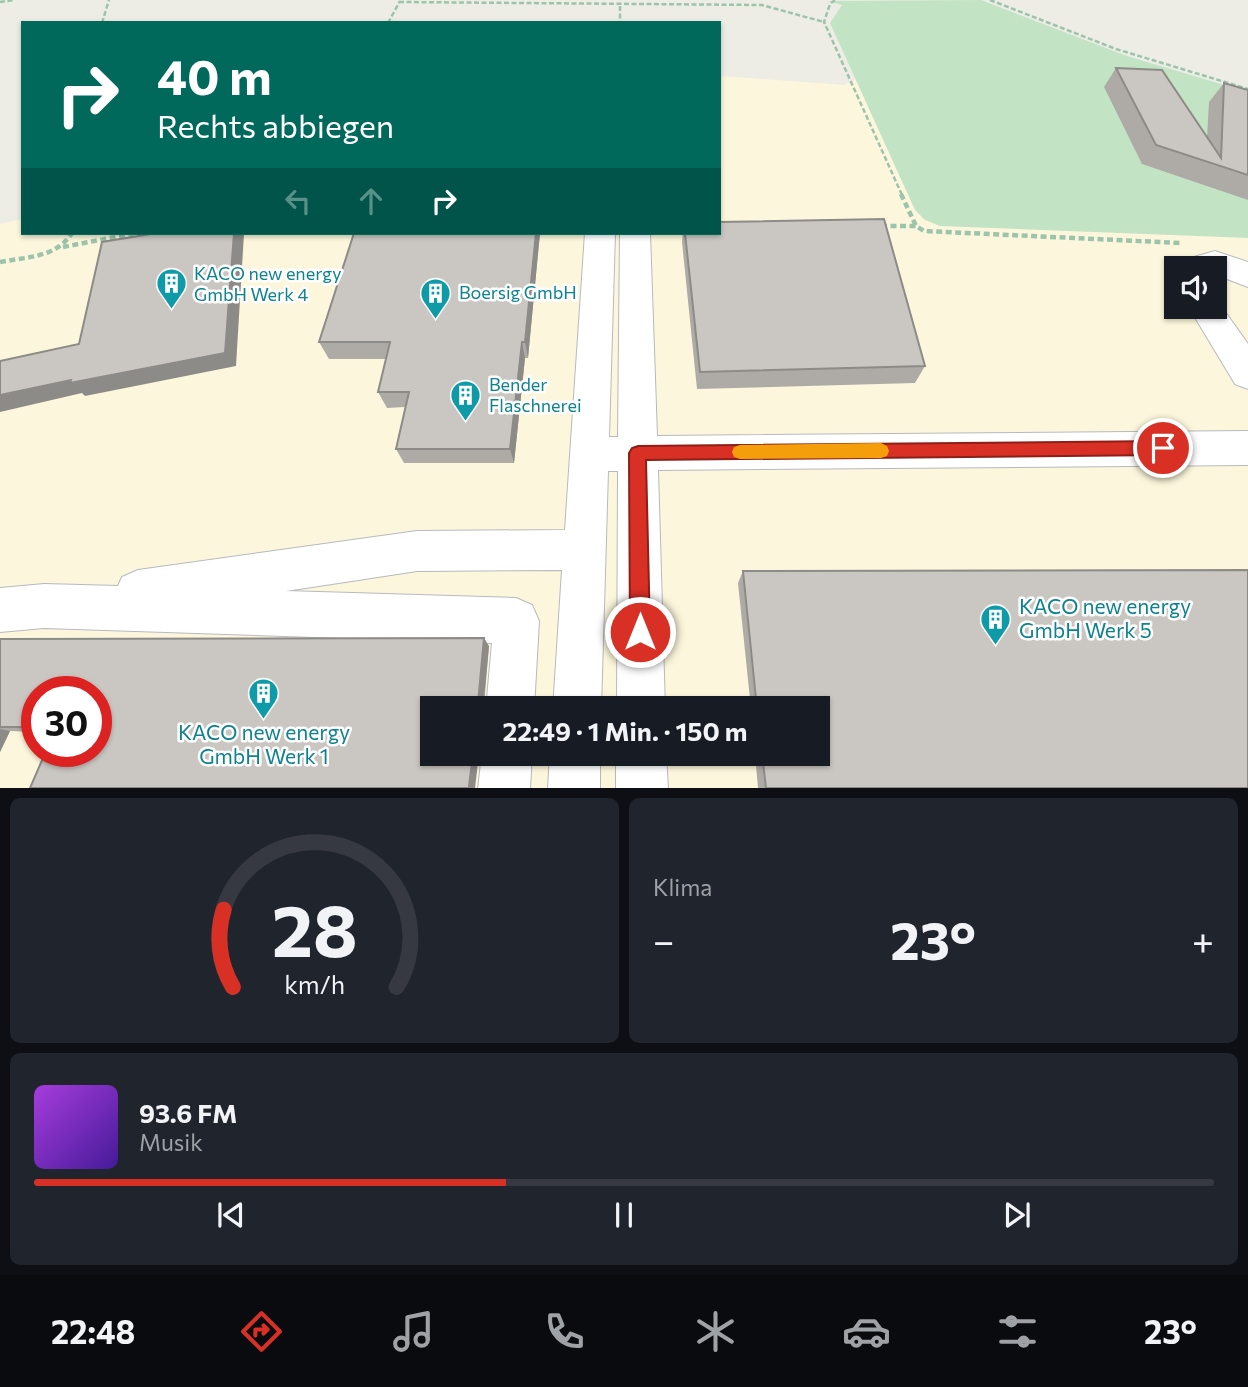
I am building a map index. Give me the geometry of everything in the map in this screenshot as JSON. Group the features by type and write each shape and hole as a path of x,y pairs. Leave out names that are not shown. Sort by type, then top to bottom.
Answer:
{"street":[{"path":"578,696 600,235"},
{"path":"635,235 641,696"},
{"path":"1191,255 1248,275"},
{"path":"1213,319 1248,374"},
{"path":"591,415 638,435 1248,448"},
{"path":"590,454 638,435"},
{"path":"0,610 44,606 417,551 585,550"},
{"path":"44,606 516,621 511,696"},
{"path":"504,788 506,766"},
{"path":"574,788 575,766"},
{"path":"641,766 642,788"}],"path":[{"path":"0,2 14,0"},
{"path":"103,21 109,0"},
{"path":"835,0 830,4 824,22 916,226"},
{"path":"990,0 1115,49 1248,89"},
{"path":"389,21 400,1 621,6 762,5 824,22"},
{"path":"620,21 621,6"},
{"path":"876,226 916,226 924,231 1191,255"},
{"path":"62,247 71,235"},
{"path":"0,262 125,235"}],"shaded area":[{"path":"995,19 1248,100 1248,788 0,788 0,224 21,219 21,235 721,235 721,76 844,85"}],"green space":[{"path":"981,0 1127,56 1248,92 1248,238 940,226 925,220 915,210 830,23 842,5 827,1"}],"building":[{"path":"1116,68 1162,70 1221,158 1224,83 1248,90 1248,175 1156,145"},
{"path":"884,219 925,366 700,372 685,235 721,235 721,222"},
{"name":"KACO new energy GmbH Werk 4","path":"145,235 234,235 225,353 0,395 0,361 79,344 102,242"},
{"path":"353,235 536,235 510,449 396,449 409,392 378,392 390,342 319,342"},
{"name":"KACO new energy GmbH Werk 5","path":"1248,570 1248,788 766,788 763,766 830,766 830,696 756,696 743,571"},
{"name":"KACO new energy GmbH Werk 1","path":"484,638 479,696 420,696 420,766 472,766 469,786 475,788 30,788 39,767 112,767 112,676 21,676 21,727 0,727 0,639"}],"slow traffic":[{"path":"740,452 881,451"}],"place":[{"name":"KACO new energy GmbH Werk 4","path":"171,311"},
{"name":"Boersig GmbH","path":"436,320"},
{"name":"Bender Flaschnerei","path":"466,422"},
{"name":"KACO new energy GmbH Werk 5","path":"996,646"},
{"name":"KACO new energy GmbH Werk 1","path":"264,720"}],"route":[{"path":"640,632 638,453 1163,448"}]}
